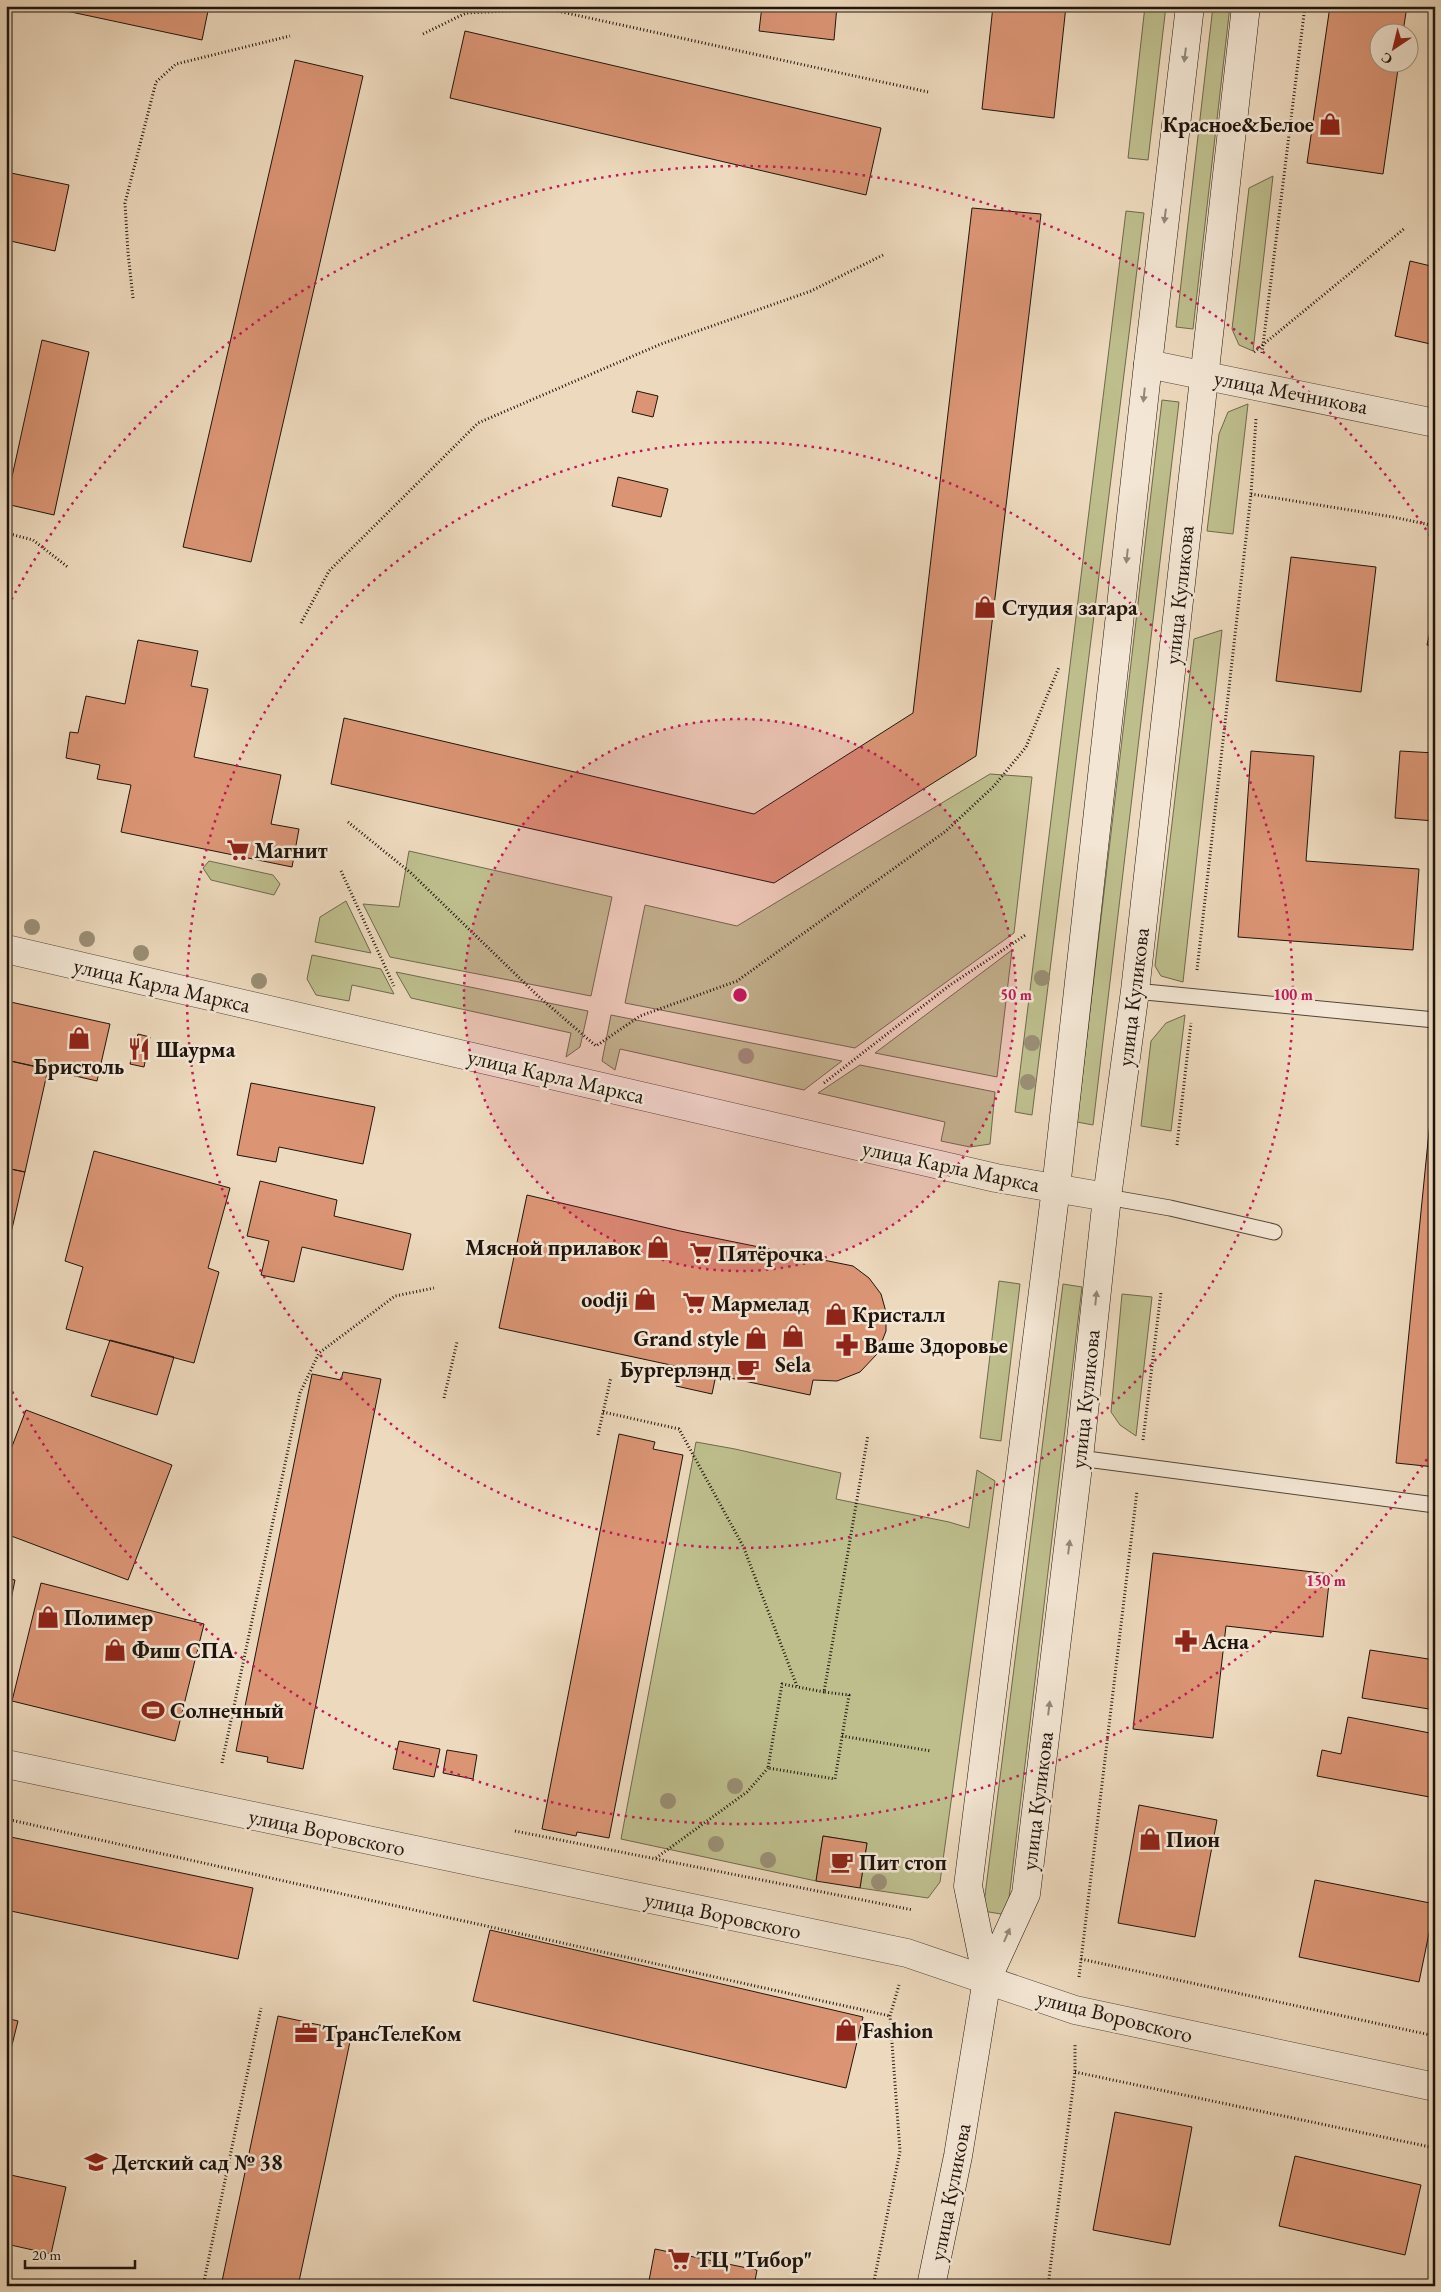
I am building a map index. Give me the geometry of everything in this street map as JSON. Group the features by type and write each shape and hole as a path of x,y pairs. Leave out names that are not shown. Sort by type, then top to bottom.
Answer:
{"main road":[{"name":"улица Куликова","path":"988,1980 968,1886 1056,1188 1190,6"},
{"name":"улица Куликова","path":"931,2286 958,2156 988,1980 1026,1894 1079,1458 1108,1197 1135,991 1246,6"},
{"name":"улица Мечникова","path":"1148,364 1435,423"},
{"name":"улица Карла Маркса","path":"6,949 996,1178 1108,1197"},
{"name":"улица Воровского","path":"6,1764 907,1954 1075,2010 1435,2087"}],"lane":[{"path":"1135,991 1435,1020"},
{"path":"1108,1197 1170,1208 1274,1232"},
{"path":"1079,1458 1435,1506"}],"path":[{"path":"1177,1145 1251,494 1258,386 1305,6"},
{"path":"423,34 466,13 548,9 928,92"},
{"path":"133,298 125,203 156,82 176,64 290,36"},
{"path":"1251,355 1263,343 1404,228"},
{"path":"301,623 329,571 478,423 661,344 811,291 885,254"},
{"path":"1251,494 1435,526"},
{"path":"6,533 33,540 69,568"},
{"path":"348,822 411,873 538,996 596,1046 640,1016 737,981 946,831 994,786 1026,747 1058,667"},
{"path":"341,871 394,986"},
{"path":"824,1083 950,985 1028,934"},
{"path":"222,1763 300,1393 319,1353 395,1296 434,1288"},
{"path":"1048,2286 1075,2072 1075,2010 1161,1292"},
{"path":"444,1398 457,1342"},
{"path":"598,1435 611,1377"},
{"path":"604,1412 679,1429 743,1546 797,1687"},
{"path":"824,1692 868,1435"},
{"path":"655,1859 747,1792 768,1768 782,1684 849,1696 835,1780 768,1768"},
{"path":"842,1736 931,1751"},
{"path":"6,1819 890,2016"},
{"path":"515,1831 914,1910"},
{"path":"873,2286 900,2151 890,2016 907,1954"},
{"path":"1081,1958 1435,2036"},
{"path":"203,2286 261,2008"},
{"path":"1075,2072 1435,2148"}],"green space":[{"path":"1145,6 1166,6 1148,160 1128,158"},
{"path":"1213,6 1230,6 1193,329 1176,327"},
{"path":"1273,176 1253,351 1239,345 1232,329 1249,188"},
{"path":"1126,211 1144,213 1032,1115 1015,1112"},
{"path":"1162,400 1179,402 1093,1125 1077,1122"},
{"path":"1248,404 1233,534 1207,531 1219,434 1228,412"},
{"path":"1222,630 1183,982 1161,976 1155,966 1194,639"},
{"path":"990,774 1032,777 1014,933 855,1048 625,1003 645,905 737,926"},
{"path":"409,851 612,897 591,996 390,957 363,904 399,907"},
{"path":"209,861 273,875 280,884 274,895 211,880 203,868"},
{"path":"346,901 371,953 315,942 320,917"},
{"path":"1012,950 997,1077 875,1053"},
{"path":"312,955 381,969 394,994 352,985 349,1001 316,995 307,979"},
{"path":"396,972 588,1011 580,1047 566,1057 571,1033 411,998"},
{"path":"611,1015 842,1061 804,1090 620,1049 615,1070 602,1061"},
{"path":"1185,1015 1171,1131 1141,1126 1151,1041 1166,1023"},
{"path":"860,1065 995,1092 990,1144 970,1147 941,1141 945,1122 818,1093"},
{"path":"999,1281 1020,1284 1001,1441 980,1438"},
{"path":"1063,1284 1082,1287 1007,1915 983,1911"},
{"path":"1122,1294 1152,1297 1136,1436 1120,1425 1111,1412"},
{"path":"696,1442 841,1473 836,1499 949,1522 969,1528 977,1470 995,1481 940,1882 928,1898 860,1888 867,1843 823,1836 816,1881 621,1839"}],"building":[{"path":"43,6 209,6 202,40"},
{"path":"762,6 837,6 834,40 759,31"},
{"path":"993,6 1066,6 1054,118 982,109"},
{"path":"1330,6 1407,6 1405,22 1368,22 1368,72 1398,72 1383,174 1307,163"},
{"path":"465,31 881,128 866,195 450,98"},
{"path":"295,60 363,76 251,562 183,547"},
{"path":"6,172 69,185 55,251 6,240"},
{"path":"972,208 1041,214 976,756 774,883 331,784 344,718 754,814 913,713"},
{"path":"1410,261 1435,267 1435,345 1395,336"},
{"path":"42,340 89,352 54,515 6,504"},
{"path":"637,391 658,396 653,417 632,412"},
{"path":"618,477 668,489 661,517 612,506"},
{"path":"1291,557 1376,567 1361,692 1276,681"},
{"path":"1435,609 1435,647 1427,645"},
{"path":"138,640 198,651 191,686 208,689 194,757 281,775 271,824 299,829 292,867 121,832 131,785 97,779 100,765 66,758 70,732 78,733 86,696 125,704"},
{"path":"1251,751 1314,756 1306,861 1419,869 1413,950 1238,937"},
{"path":"1400,751 1435,753 1435,821 1395,818"},
{"path":"6,1001 110,1024 97,1081 6,1060"},
{"path":"138,1034 150,1037 144,1067 130,1064"},
{"path":"6,1060 48,1069 25,1172 6,1168"},
{"path":"1435,1071 1435,1467 1396,1463"},
{"path":"251,1083 375,1107 363,1164 279,1147 276,1162 237,1155"},
{"path":"94,1151 230,1188 208,1268 219,1272 194,1363 66,1329 83,1267 65,1261"},
{"path":"6,1168 25,1172 6,1255"},
{"path":"260,1181 337,1200 334,1216 411,1234 403,1270 302,1247 294,1282 261,1275 269,1241 247,1236"},
{"name":"Мармелад","path":"527,1195 680,1231 853,1266 869,1278 881,1294 886,1312 886,1331 877,1354 860,1372 837,1381 813,1380 810,1395 716,1375 712,1394 676,1386 680,1367 499,1328"},
{"path":"110,1340 174,1357 157,1415 91,1396"},
{"path":"343,1372 381,1379 303,1769 267,1762 268,1757 236,1751 312,1374 341,1380"},
{"path":"26,1410 172,1465 128,1580 6,1534 6,1462"},
{"path":"619,1434 655,1442 653,1449 683,1455 609,1838 577,1832 576,1836 542,1829"},
{"path":"1153,1553 1330,1574 1323,1637 1226,1626 1213,1738 1133,1729"},
{"path":"6,1578 15,1580 8,1614 6,1614"},
{"path":"41,1583 204,1624 175,1741 12,1701"},
{"path":"1370,1650 1435,1660 1435,1710 1362,1698"},
{"path":"1348,1717 1435,1734 1435,1798 1317,1776 1322,1750 1341,1754"},
{"path":"399,1741 440,1749 434,1777 393,1769"},
{"path":"447,1750 477,1755 473,1779 443,1773"},
{"path":"1139,1805 1217,1820 1195,1937 1118,1923"},
{"path":"6,1836 253,1888 238,1959 6,1910"},
{"name":"Пит стоп","path":"823,1836 867,1843 860,1888 816,1881"},
{"path":"1315,1880 1435,1904 1419,1982 1299,1957"},
{"path":"490,1930 863,2017 846,2088 473,2001"},
{"path":"278,2016 352,2032 325,2161 298,2286 221,2286"},
{"path":"6,2018 18,2021 11,2049 6,2048"},
{"path":"1115,2112 1192,2127 1170,2245 1093,2230"},
{"path":"1295,2156 1421,2185 1405,2255 1279,2226"},
{"path":"6,2174 66,2187 51,2254 6,2244"},
{"name":"ТЦ \"Тибор\"","path":"655,2249 757,2270 754,2286 648,2286"}],"place":[{"name":"Красное&Белое","path":"1330,124"},
{"name":"Студия загара","path":"985,607"},
{"name":"Магнит","path":"238,850"},
{"name":"Бристоль","path":"79,1038"},
{"name":"Шаурма","path":"139,1049"},
{"name":"Мясной прилавок","path":"658,1247"},
{"name":"Пятёрочка","path":"701,1253"},
{"name":"oodji","path":"645,1299"},
{"name":"Мармелад","path":"694,1303"},
{"name":"Кристалл","path":"836,1314"},
{"name":"Sela","path":"793,1336"},
{"name":"Grand style","path":"756,1338"},
{"name":"Ваше Здоровье","path":"847,1345"},
{"name":"Бургерлэнд","path":"748,1369"},
{"name":"Полимер","path":"48,1617"},
{"name":"Асна","path":"1186,1641"},
{"name":"Фиш СПА","path":"115,1650"},
{"name":"Солнечный","path":"153,1710"},
{"name":"Пион","path":"1150,1839"},
{"name":"Пит стоп","path":"842,1862"},
{"name":"Fashion","path":"846,2030"},
{"name":"ТрансТелеКом","path":"306,2033"},
{"name":"Детский сад № 38","path":"96,2162"},
{"name":"ТЦ \"Тибор\"","path":"679,2259"}]}
